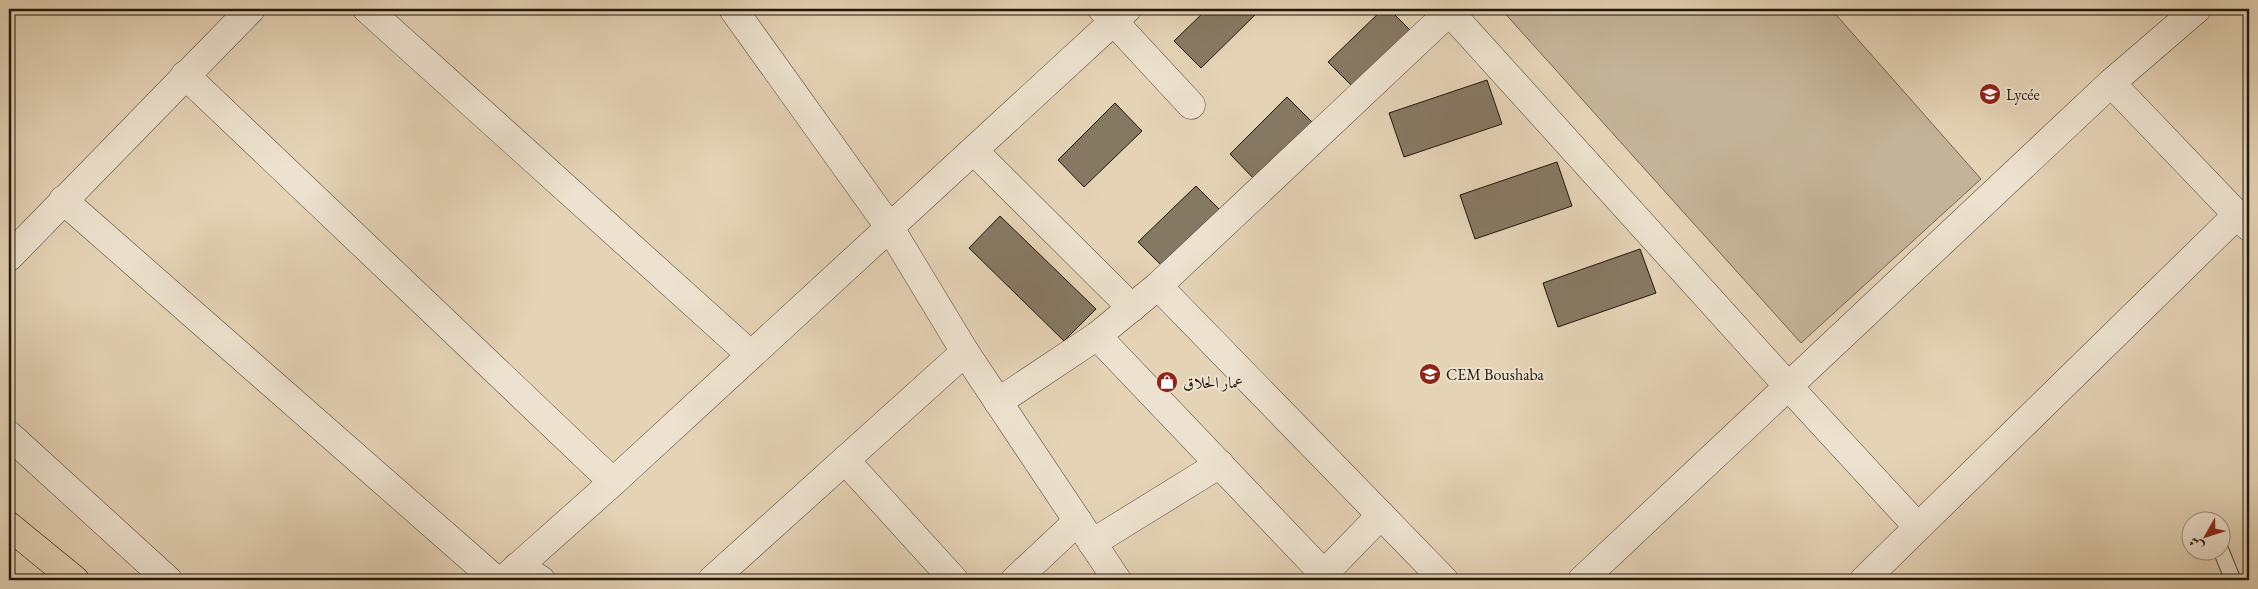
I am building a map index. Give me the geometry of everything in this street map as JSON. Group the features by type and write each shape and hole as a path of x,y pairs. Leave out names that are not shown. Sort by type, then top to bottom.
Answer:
{"main road":[{"path":"11,533 75,580"}],"street":[{"path":"9,257 251,9"},
{"path":"367,9 751,355"},
{"path":"733,9 890,228 965,352 1117,580"},
{"path":"1582,580 2111,83 2197,9"},
{"path":"998,402 1097,336 1158,286 1448,10 1918,527"},
{"path":"505,575 613,482 974,151 1115,13 1191,105"},
{"path":"185,75 613,482"},
{"path":"1864,580 2243,221 2111,83"},
{"path":"974,151 1132,308"},
{"path":"63,200 505,575 541,580"},
{"path":"1158,286 1444,580"},
{"path":"1097,336 1220,464 1321,577 1381,515"},
{"path":"712,580 965,352"},
{"path":"9,435 168,580"},
{"path":"845,460 954,580"},
{"path":"1015,580 1085,532 1220,464"}],"lane":[{"path":"2226,562 2233,580"}],"shaded area":[{"path":"1501,9 1831,9 1981,179 1801,343"}],"building":[{"path":"1207,9 1255,9 1258,12 1201,68 1174,41"},
{"path":"1383,9 1389,9 1413,33 1355,89 1328,62"},
{"path":"1487,80 1502,124 1404,157 1389,113"},
{"path":"1287,97 1314,124 1256,181 1230,154"},
{"path":"1115,103 1142,131 1084,187 1058,160"},
{"path":"1557,162 1572,206 1475,239 1460,195"},
{"path":"1196,186 1223,213 1165,269 1138,242"},
{"path":"1000,216 1096,309 1064,341 969,248"},
{"path":"1640,249 1656,293 1558,327 1543,283"}],"place":[{"name":"Lycée","path":"1990,94"},
{"name":"CEM Boushaba","path":"1430,374"},
{"name":"عمار الحلاق","path":"1167,382"}]}
